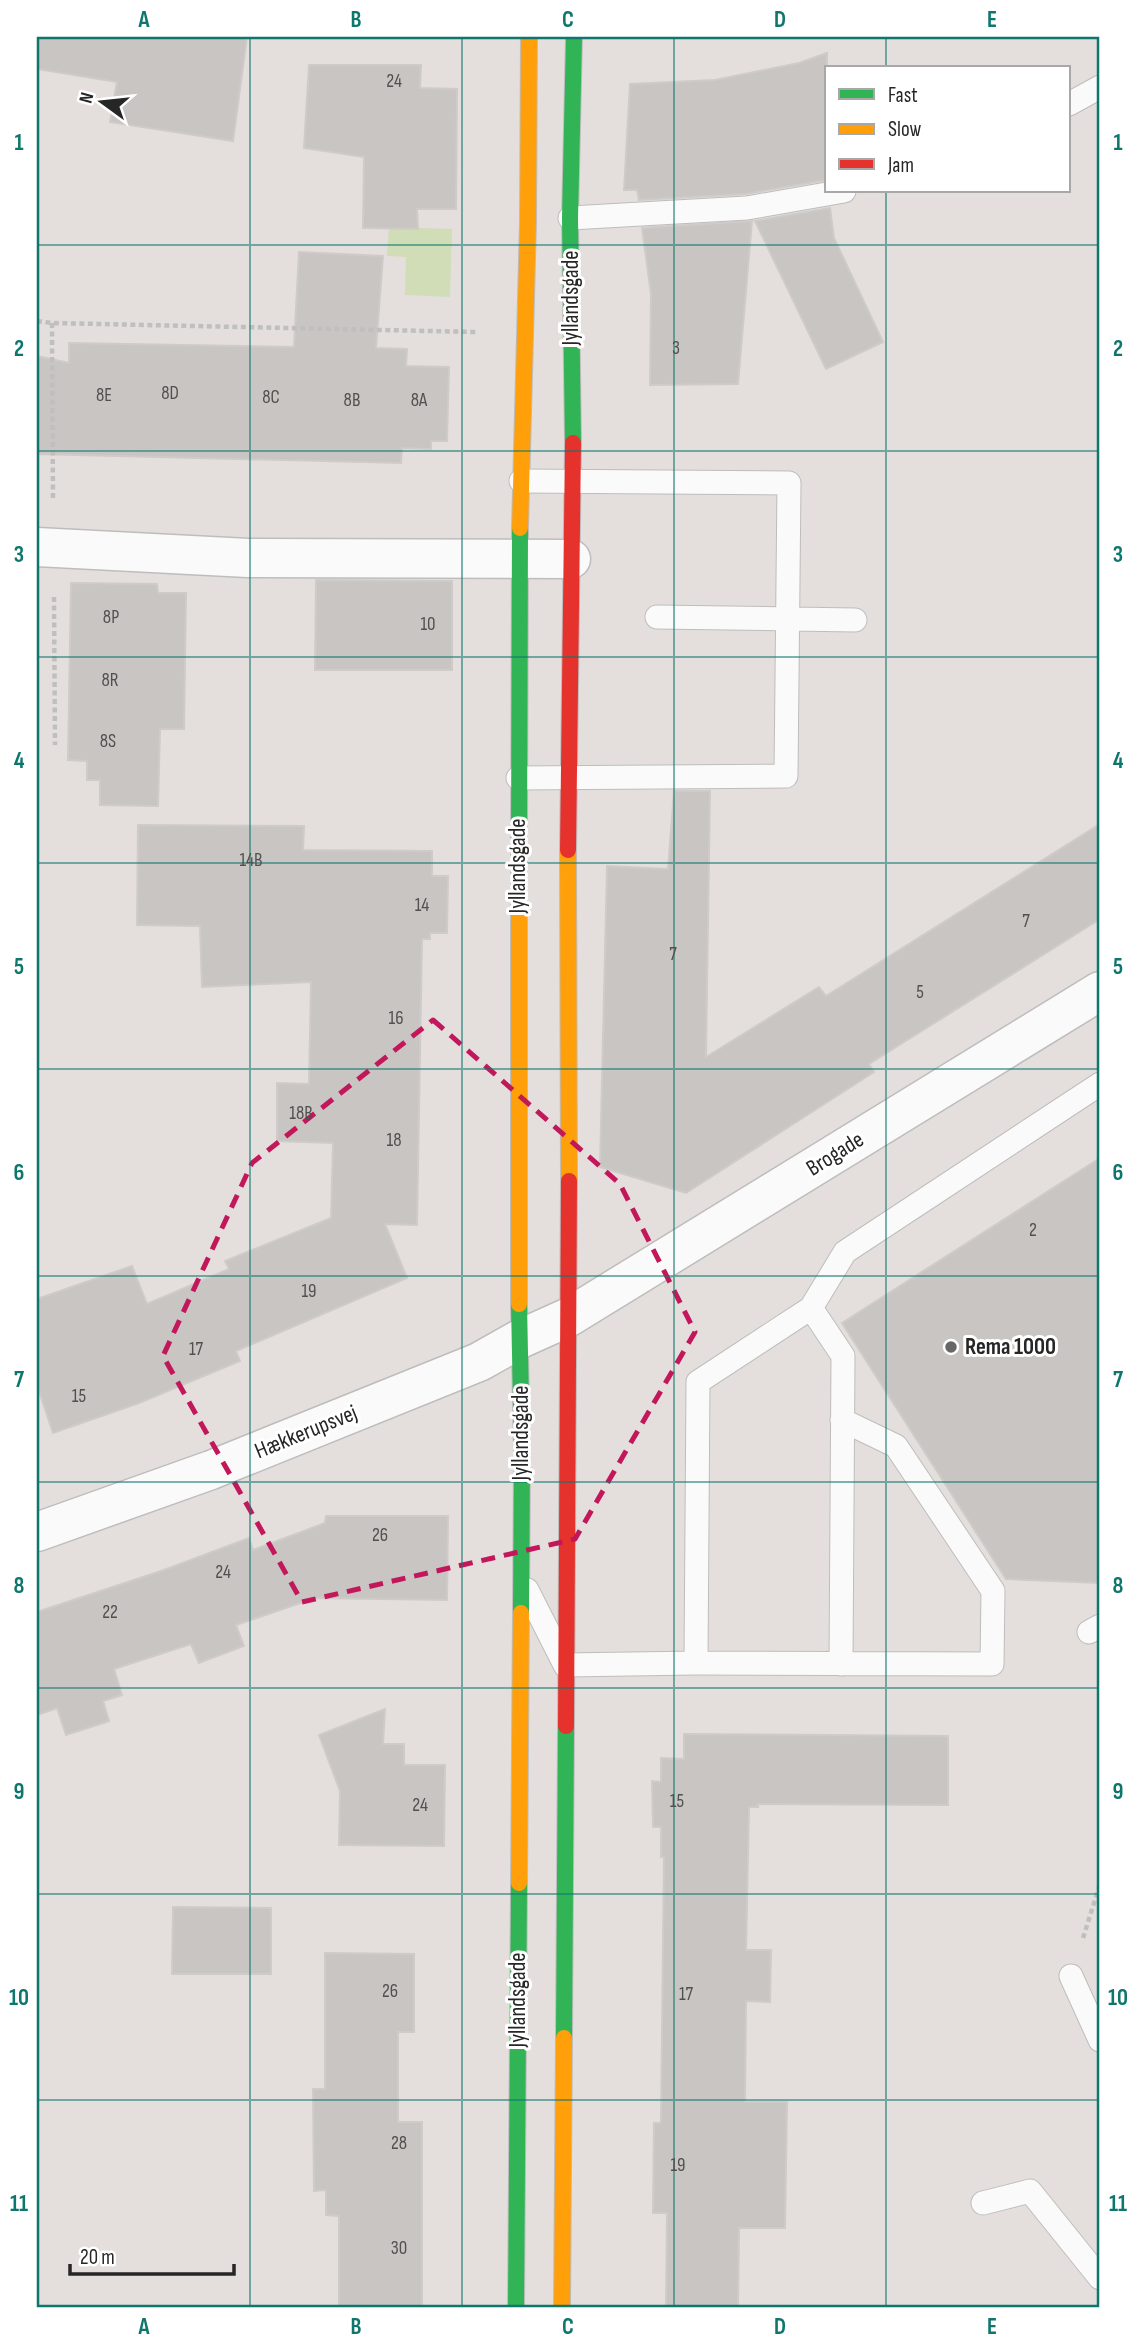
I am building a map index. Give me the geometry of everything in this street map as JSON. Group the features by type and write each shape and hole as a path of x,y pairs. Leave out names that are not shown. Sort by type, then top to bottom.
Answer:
{"street":[{"name":"Jyllandsgade","path":"516,2308 521,1579 519,558 526,333 529,37"},
{"name":"Jyllandsgade","path":"562,2308 569,1317 568,777 573,480 570,218 574,37"},
{"path":"37,547 248,558 571,559"},
{"name":"Brogade","path":"569,1317 1100,991"},
{"name":"Hækkerupsvej","path":"37,1532 211,1471 479,1362 520,1339 569,1317"}],"lane":[{"path":"1070,103 1100,87"},
{"path":"570,218 747,208 838,192"},
{"path":"518,778 786,776 789,483 522,481"},
{"path":"657,617 855,620"},
{"path":"696,1663 698,1382 811,1308 845,1252 1100,1084"},
{"path":"811,1308 843,1356 841,1664"},
{"path":"521,1579 565,1665 992,1664 993,1591 897,1446 842,1420"},
{"path":"1070,1976 1100,2040"},
{"path":"983,2203 1030,2191 1100,2278"}],"path":[{"path":"37,321 526,333"},
{"path":"1070,1976 1100,1884"}],"highlighted area":[{"path":"433,1020 620,1184 695,1332 575,1539 302,1602 163,1356 252,1163"}],"green space":[{"path":"389,227 452,229 450,297 405,295 406,257 387,256"}],"building":[{"path":"37,37 247,37 233,141 110,122 117,82 37,69"},
{"path":"827,53 825,180 745,194 639,200 637,190 624,190 630,84 715,80 799,63"},
{"path":"309,65 421,65 420,88 457,89 456,209 417,209 418,229 363,228 364,157 304,148"},
{"path":"830,208 834,238 883,342 826,369 755,221"},
{"path":"752,221 738,384 650,385 651,294 642,228"},
{"path":"299,252 383,256 376,348 407,349 406,366 449,367 447,441 431,441 431,449 402,448 401,463 37,454 37,356 69,363 69,343 294,347"},
{"path":"316,580 452,581 452,670 315,670"},
{"path":"71,583 157,584 158,593 186,593 184,729 160,729 158,806 100,805 100,780 87,780 87,761 68,760"},
{"path":"674,791 710,791 706,1057 819,987 826,996 1100,824 1100,919 869,1064 874,1072 686,1193 600,1167 607,866 668,869"},
{"path":"138,825 304,826 303,850 432,851 432,876 448,876 447,933 430,933 430,939 422,939 417,1225 385,1224 407,1278 236,1351 240,1361 139,1403 53,1433 37,1385 37,1299 132,1266 147,1304 229,1269 225,1261 331,1218 333,1143 277,1141 277,1083 309,1084 311,982 202,987 200,926 137,925"},
{"path":"1100,1158 1100,1583 1006,1579 842,1323"},
{"path":"326,1516 448,1516 447,1600 315,1598 236,1625 244,1646 199,1663 191,1644 114,1669 122,1695 103,1701 109,1721 66,1735 57,1708 37,1715 37,1612 164,1570 249,1538 253,1550 325,1523"},
{"path":"385,1709 383,1744 404,1744 404,1765 445,1765 444,1846 339,1845 340,1791 319,1735"},
{"path":"684,1734 948,1736 948,1805 758,1804 758,1807 749,1807 746,1950 771,1950 770,2002 746,2001 745,2102 787,2102 785,2228 739,2228 738,2308 666,2308 667,2213 653,2213 654,2123 661,2123 664,1857 661,1857 661,1827 653,1827 652,1781 661,1782 661,1758 684,1759"},
{"path":"173,1907 271,1908 271,1974 172,1974"},
{"path":"325,1953 414,1954 414,2032 398,2032 398,2122 422,2122 422,2308 339,2308 339,2216 326,2215 326,2190 314,2191 313,2089 325,2089"}],"traffic: fast":[{"path":"573,443 570,218 574,37"},
{"path":"519,849 520,528"},
{"path":"519,1304 521,1613"},
{"path":"564,2038 566,1726"},
{"path":"516,2308 519,1883"}],"traffic: slow":[{"path":"520,528 528,222 529,37"},
{"path":"519,849 519,1304"},
{"path":"568,850 569,1181"},
{"path":"519,1883 521,1613"},
{"path":"562,2308 564,2038"}],"traffic: jam":[{"path":"568,850 573,443"},
{"path":"566,1726 569,1181"}],"place":[{"name":"Rema 1000","path":"951,1347"}]}
